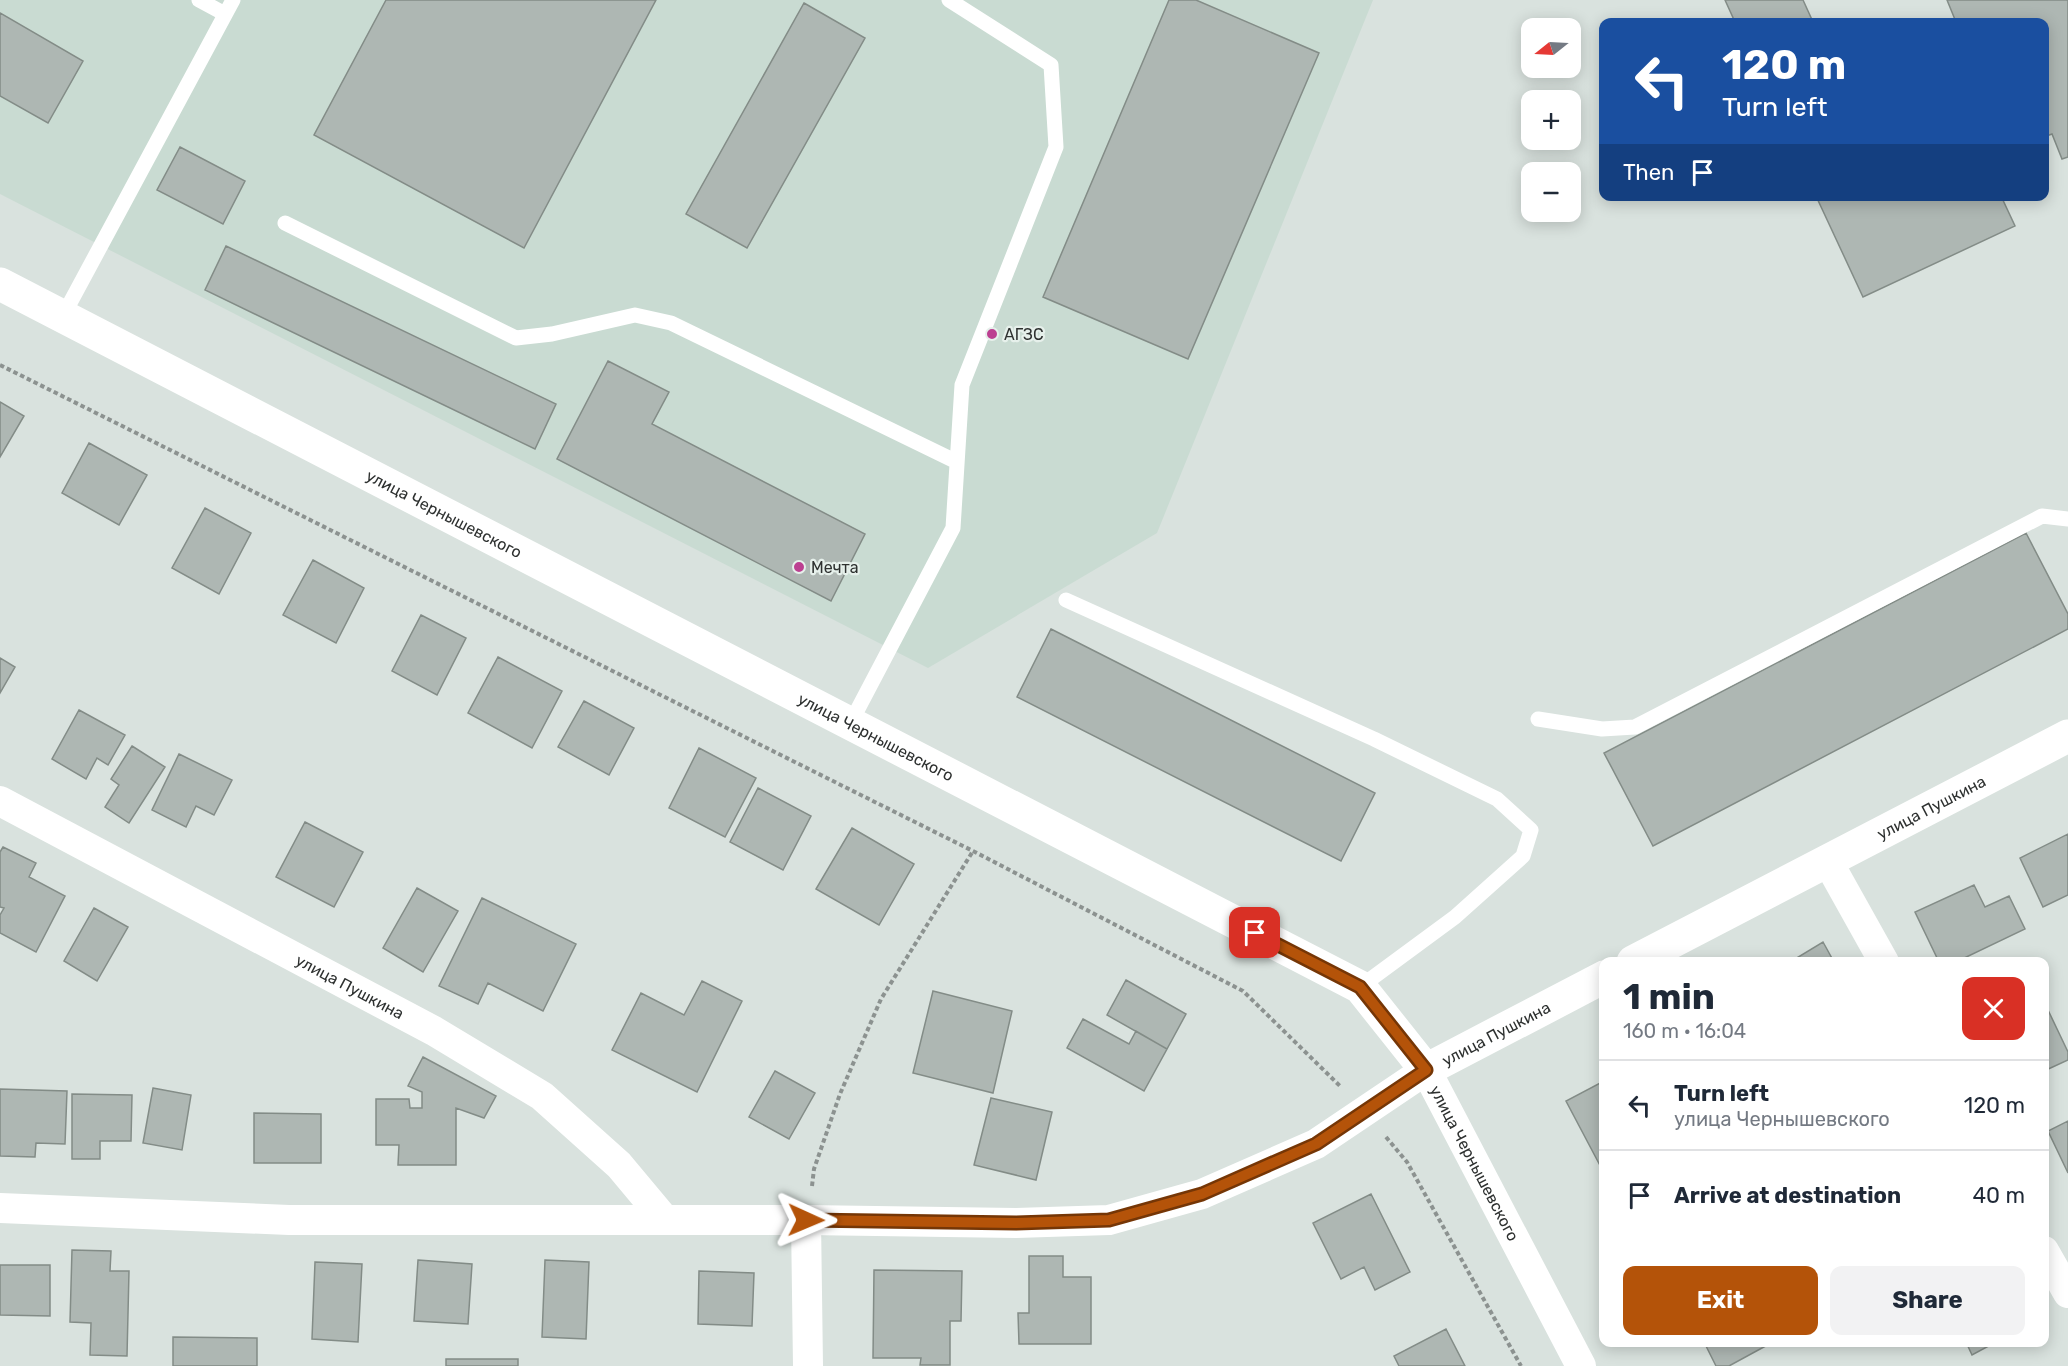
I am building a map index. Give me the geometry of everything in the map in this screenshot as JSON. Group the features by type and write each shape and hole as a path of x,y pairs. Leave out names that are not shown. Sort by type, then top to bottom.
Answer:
{"street":[{"name":"улица Чернышевского","path":"0,284 1360,987 1426,1070 1581,1366"},
{"name":"улица Пушкина","path":"1643,957 2068,736"},
{"name":"улица Пушкина","path":"0,801 434,1031 542,1096 619,1165 665,1220"},
{"path":"1827,860 1881,957"},
{"name":"улица Пушкина","path":"0,1208 289,1220 806,1220 1016,1223 1109,1220 1202,1194 1316,1144 1426,1070 1599,980"},
{"path":"806,1220 808,1366"},
{"path":"2049,1260 2068,1293"}],"lane":[{"path":"199,0 225,14"},
{"path":"63,316 233,0"},
{"path":"850,724 953,528 962,385 1056,147 1051,65 949,0"},
{"path":"285,223 516,338 552,334 635,315 671,323 957,462"},
{"path":"1538,719 1602,729 1635,727 2042,516 2068,519"},
{"path":"1066,600 1374,739 1487,794 1497,799 1531,830 1523,856 1455,917 1360,987"}],"path":[{"path":"0,365 973,851 1243,992 1365,1111 1407,1162 1521,1366"},
{"path":"806,1220 814,1168 837,1101 881,999 973,851"}],"shaded area":[{"path":"0,0 1373,0 1157,533 928,668 0,194"}],"building":[{"path":"386,0 656,0 524,248 314,135"},
{"path":"1169,0 1196,0 1319,53 1188,359 1043,297"},
{"path":"1725,0 1803,0 1811,18 1733,18"},
{"path":"1947,0 2068,0 2068,157 2062,159 2052,134 2049,135 2049,18 1954,18"},
{"path":"804,3 865,38 747,248 686,214"},
{"path":"0,13 83,61 48,123 0,96"},
{"path":"180,147 245,181 223,224 157,190"},
{"path":"1818,201 2003,201 2015,226 1863,297"},
{"path":"226,246 556,404 535,449 205,290"},
{"path":"608,361 669,392 652,424 865,534 831,601 557,459"},
{"path":"0,402 24,416 0,457"},
{"path":"89,443 147,475 119,525 62,493"},
{"path":"205,508 251,533 219,594 172,568"},
{"path":"2026,533 2068,614 2068,629 1653,846 1604,753"},
{"path":"313,560 364,588 336,643 283,615"},
{"path":"421,615 466,638 437,695 392,671"},
{"path":"1051,629 1375,793 1341,861 1017,697"},
{"path":"498,657 562,691 532,748 468,713"},
{"path":"0,658 15,667 0,693"},
{"path":"584,701 634,728 609,775 558,747"},
{"path":"79,710 125,735 108,765 97,758 86,779 52,759"},
{"path":"132,746 165,767 129,823 105,807 119,785 111,779"},
{"path":"699,748 756,778 725,837 669,808"},
{"path":"179,754 232,780 214,815 196,806 186,827 152,810"},
{"path":"758,788 811,816 783,870 730,842"},
{"path":"305,822 363,852 334,907 276,877"},
{"path":"852,828 914,864 879,925 816,889"},
{"path":"2068,834 2068,895 2043,907 2020,858"},
{"path":"3,847 36,863 29,877 65,896 36,952 0,933 0,915 4,908 0,907 0,852"},
{"path":"1974,885 1985,907 2009,896 2025,929 1966,957 1937,957 1915,912"},
{"path":"417,888 458,911 423,972 383,948"},
{"path":"482,898 576,944 543,1011 488,983 478,1004 439,986"},
{"path":"94,908 128,927 97,981 64,961"},
{"path":"1823,942 1831,957 1798,957"},
{"path":"1126,980 1186,1014 1167,1049 1107,1015"},
{"path":"702,981 742,1001 697,1092 612,1050 641,993 684,1015"},
{"path":"933,991 1012,1011 993,1093 913,1073"},
{"path":"2049,1012 2068,1052 2068,1060 2049,1069"},
{"path":"1083,1019 1129,1044 1136,1031 1167,1049 1144,1091 1067,1048"},
{"path":"423,1057 496,1096 484,1118 456,1108 456,1165 398,1165 399,1145 376,1145 376,1099 409,1099 410,1108 422,1108 422,1092 408,1086"},
{"path":"775,1071 815,1093 789,1139 749,1117"},
{"path":"1599,1084 1599,1164 1566,1101"},
{"path":"153,1088 191,1095 182,1150 143,1143"},
{"path":"0,1089 67,1091 65,1144 36,1143 35,1157 0,1156"},
{"path":"72,1094 132,1095 131,1141 100,1141 100,1159 72,1159"},
{"path":"991,1098 1052,1112 1036,1180 974,1165"},
{"path":"254,1113 321,1114 321,1163 254,1163"},
{"path":"2068,1121 2068,1173 2049,1133 2049,1130"},
{"path":"1371,1194 1410,1272 1375,1290 1364,1267 1341,1279 1313,1223"},
{"path":"72,1250 111,1251 110,1271 129,1271 127,1356 90,1355 91,1323 70,1322"},
{"path":"1029,1256 1063,1256 1063,1277 1091,1277 1091,1344 1019,1344 1018,1313 1029,1313"},
{"path":"418,1260 472,1264 468,1324 414,1321"},
{"path":"545,1260 589,1262 586,1339 542,1337"},
{"path":"315,1262 362,1264 358,1342 312,1339"},
{"path":"0,1265 50,1265 50,1316 0,1315"},
{"path":"874,1270 962,1271 961,1321 950,1321 950,1365 920,1365 921,1358 873,1358"},
{"path":"699,1271 754,1273 752,1326 698,1324"},
{"path":"1446,1329 1465,1366 1399,1366 1394,1356"},
{"path":"173,1337 257,1338 257,1366 173,1366"},
{"path":"1706,1347 1764,1347 1729,1366 1716,1366"},
{"path":"1968,1347 1987,1347 1972,1355"},
{"path":"446,1359 518,1359 518,1366 446,1366"}],"place":[{"name":"АГЗС","path":"992,334"},
{"name":"Мечта","path":"799,567"}],"route":[{"path":"806,1220 1016,1223 1109,1220 1202,1194 1316,1144 1426,1070 1360,987 1255,933"}]}
